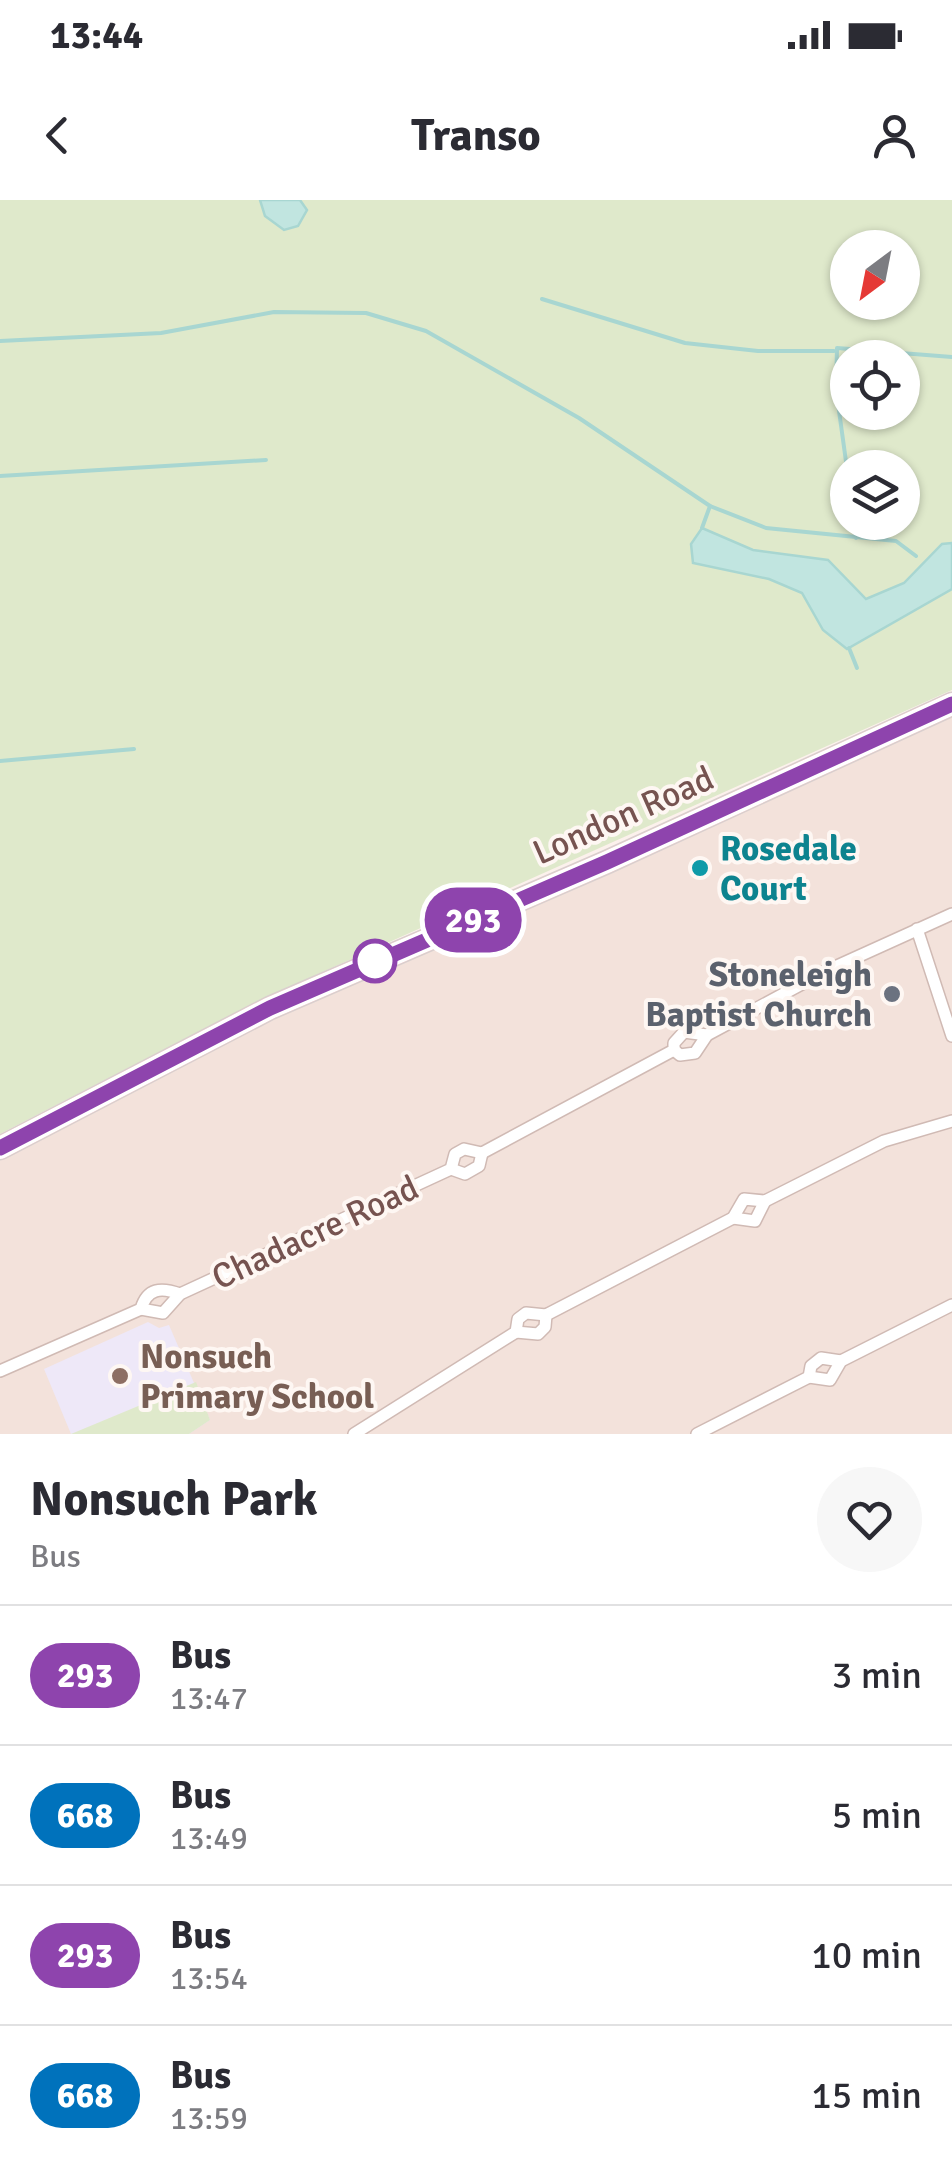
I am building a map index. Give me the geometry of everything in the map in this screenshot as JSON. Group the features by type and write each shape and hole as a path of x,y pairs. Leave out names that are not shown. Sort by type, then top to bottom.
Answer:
{"highway":[{"name":"London Road","path":"0,1148 270,1008 607,862 952,704"}],"street":[{"name":"Chadacre Road","path":"674,1050 680,1055 695,1053 706,1035 952,914"},
{"path":"917,929 952,1036"},
{"name":"Chadacre Road","path":"674,1050 674,1042 684,1032 706,1035"},
{"name":"Chadacre Road","path":"451,1169 456,1154 464,1149 482,1153 674,1050"},
{"path":"516,1332 518,1319 526,1313 546,1316 733,1218 744,1199 765,1201 884,1141 952,1121"},
{"name":"Chadacre Road","path":"140,1309 163,1313 180,1294 451,1169 465,1174 479,1166 482,1153"},
{"path":"733,1218 755,1221 765,1201"},
{"name":"Chadacre Road","path":"0,1371 140,1309 156,1290 180,1294"},
{"path":"698,1434 809,1377 830,1380 841,1361 952,1306"},
{"path":"354,1434 516,1332 538,1334 545,1327 546,1316"},
{"path":"809,1377 811,1366 821,1358 841,1361"}],"shaded area":[{"path":"952,709 952,1434 0,1434 0,1156 288,1007"},
{"name":"Nonsuch Primary School","path":"148,1322 159,1328 169,1325 210,1420 189,1434 71,1434 44,1369"}],"green space":[{"path":"0,200 952,200 952,690 260,1000 0,1134"},
{"path":"196,1382 210,1420 189,1434 71,1434"}],"water":[{"path":"260,200 300,200 307,210 298,226 284,230 265,216"},
{"path":"702,528 753,550 828,560 866,599 904,583 942,544 952,543 952,589 847,649 823,630 802,593 769,579 693,563 691,544"}],"waterway":[{"path":"542,299 685,343 758,351 830,351"},
{"path":"0,341 161,333 274,312 366,313 426,331 579,418 710,506 702,528"},
{"path":"844,450 836,389 837,348 952,357"},
{"path":"0,476 266,460"},
{"path":"710,506 766,528 896,541 916,556"},
{"path":"849,648 857,668"},
{"path":"0,761 134,749"}],"bus line":[{"name":"293","path":"0,1148 270,1008 607,862 952,704"}],"place":[{"name":"Rosedale Court","path":"700,868"},
{"name":"Stoneleigh Baptist Church","path":"892,994"},
{"name":"Nonsuch Primary School","path":"120,1376"}]}
